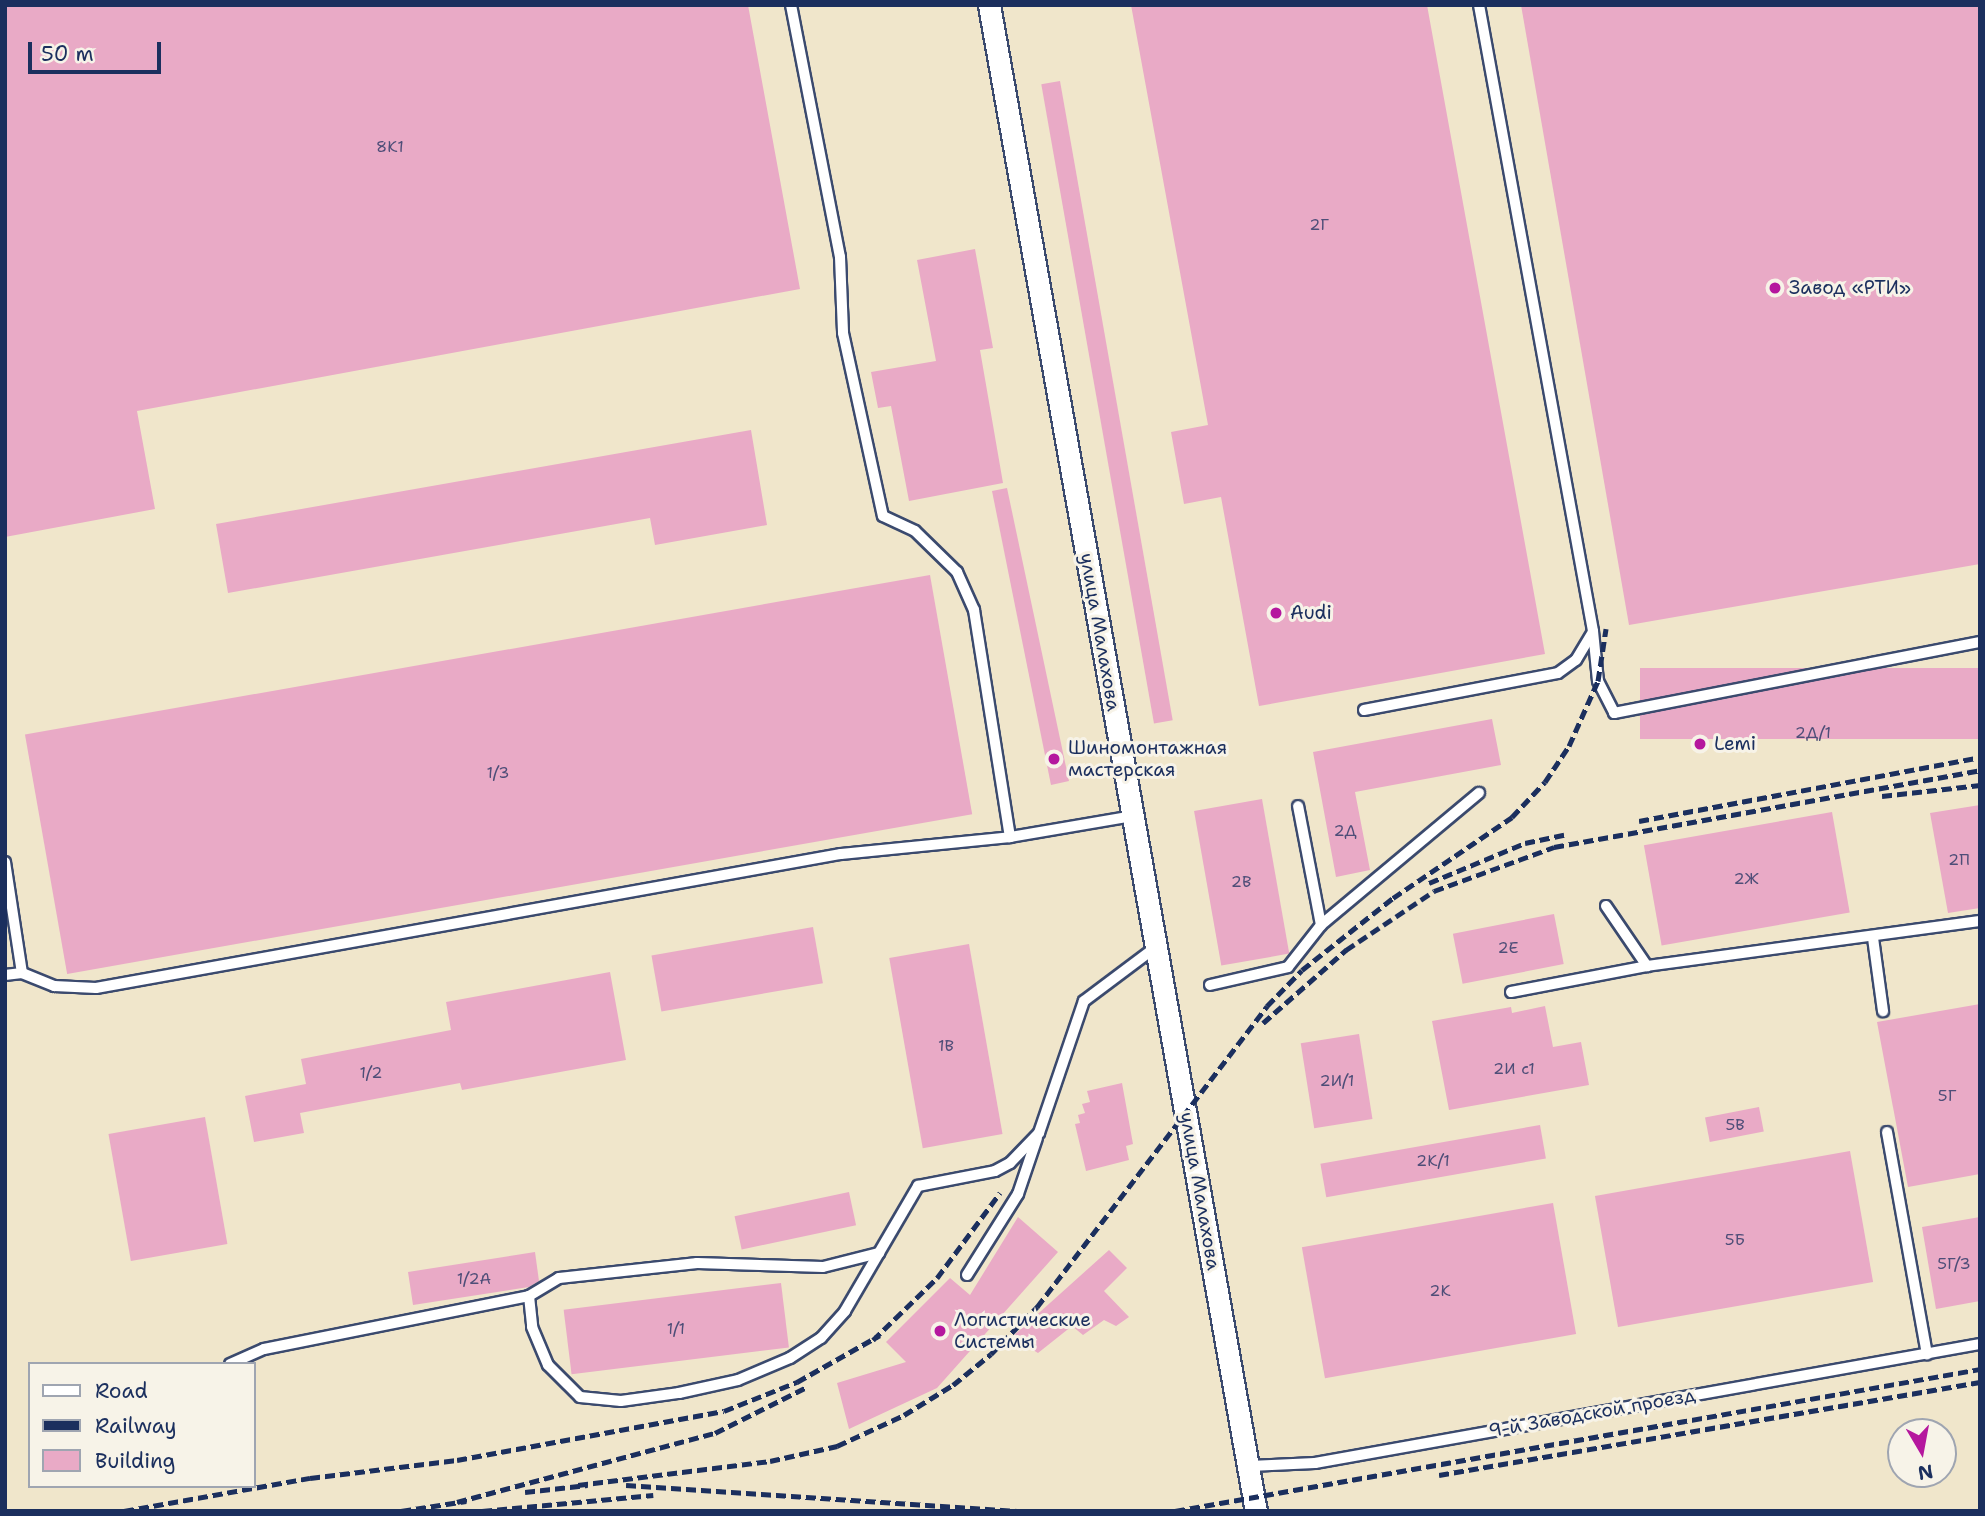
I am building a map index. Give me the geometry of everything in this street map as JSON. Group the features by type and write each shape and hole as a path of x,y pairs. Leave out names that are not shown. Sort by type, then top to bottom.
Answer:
{"street":[{"name":"улица Малахова","path":"989,5 1250,1466"},
{"path":"1250,1466 1256,1511"}],"lane":[{"path":"791,5 840,257 843,332 883,516 915,531 957,572 974,610 1010,837"},
{"path":"1479,5 1593,631 1598,681 1614,713 1980,642"},
{"path":"1364,710 1558,673 1576,660 1593,631"},
{"path":"1210,985 1288,967 1321,925 1479,793"},
{"path":"1298,806 1321,925"},
{"path":"5,975 22,973 54,986 96,988 841,854 1010,837 1133,816"},
{"path":"5,862 22,973"},
{"path":"1606,906 1647,966"},
{"path":"1511,992 1647,966 1873,938 1980,921"},
{"path":"1873,938 1883,1011"},
{"path":"967,1275 1018,1195 1084,1001 1156,947"},
{"path":"1887,1132 1927,1354"},
{"path":"529,1296 532,1327 548,1365 580,1397 644,1398 738,1380 790,1358 821,1338 845,1311 903,1205 918,1186 995,1171 1010,1163 1039,1133"},
{"path":"235,1362 264,1349 529,1296 559,1278 615,1269 697,1263 823,1267 879,1253"},
{"name":"9-й Заводской проезд","path":"1250,1466 1315,1463 1980,1344"}],"building":[{"path":"5,5 748,5 800,289 137,411 155,509 5,537"},
{"path":"1131,5 1427,5 1545,654 1259,706 1221,497 1184,504 1171,432 1208,425"},
{"name":"Завод «РТИ»","path":"1521,5 1980,5 1980,564 1629,625"},
{"path":"1060,81 1173,720 1154,723 1041,84"},
{"path":"975,249 993,348 980,350 1003,483 909,501 891,406 878,408 871,372 936,361 917,260"},
{"path":"751,430 767,525 655,545 650,518 228,593 216,524"},
{"path":"1007,488 1069,781 1051,785 992,491"},
{"path":"930,575 972,814 67,974 25,735"},
{"path":"1640,668 1980,668 1980,739 1640,739"},
{"path":"1492,719 1501,765 1355,792 1370,870 1336,877 1313,752"},
{"path":"1262,799 1289,954 1221,966 1194,811"},
{"path":"1980,805 1980,908 1948,913 1930,813"},
{"path":"1832,812 1850,912 1662,946 1644,845"},
{"path":"1554,914 1564,964 1463,984 1453,934"},
{"path":"813,927 823,983 661,1012 651,955"},
{"path":"969,944 1003,1134 923,1148 889,958"},
{"path":"610,972 626,1060 462,1090 460,1083 300,1113 304,1133 254,1142 245,1096 306,1084 301,1059 451,1030 446,1002"},
{"path":"1980,1004 1980,1174 1908,1187 1877,1022"},
{"path":"1545,1006 1553,1047 1581,1042 1589,1085 1449,1110 1432,1021 1511,1007 1512,1013"},
{"path":"1359,1034 1372,1119 1314,1128 1301,1043"},
{"path":"1122,1083 1133,1144 1126,1146 1129,1160 1086,1171 1075,1124 1080,1123 1078,1115 1085,1113 1082,1104 1090,1102 1087,1091"},
{"path":"1759,1107 1764,1132 1710,1142 1705,1117"},
{"path":"205,1117 227,1244 131,1261 108,1134"},
{"path":"1540,1125 1546,1158 1326,1197 1320,1164"},
{"path":"1850,1151 1873,1282 1618,1327 1595,1196"},
{"path":"849,1192 856,1225 742,1250 735,1216"},
{"path":"1553,1203 1576,1334 1325,1378 1302,1247"},
{"path":"1018,1217 1058,1252 937,1388 849,1429 837,1383 906,1362 886,1342 950,1278 970,1295"},
{"path":"1980,1217 1980,1301 1936,1309 1922,1227"},
{"path":"1109,1250 1127,1268 1104,1291 1129,1317 1116,1326 1104,1320 1083,1335 1072,1326 1038,1353 1012,1337"},
{"path":"535,1252 539,1281 529,1287 413,1305 408,1272"},
{"path":"781,1283 789,1348 572,1374 564,1310"}],"railway":[{"path":"578,1485 770,1461 837,1446 904,1415 953,1385 991,1354 1037,1307 1267,1006 1302,970 1393,898 1512,817 1545,782 1569,746 1598,681 1606,629"},
{"path":"1639,821 1980,757"},
{"path":"1263,1023 1346,950 1434,891 1554,847 1980,770"},
{"path":"1882,796 1980,785"},
{"path":"1429,883 1525,843 1564,835"},
{"path":"873,1340 937,1278 1000,1193"},
{"path":"256,1488 310,1478 457,1460 724,1411 797,1382 880,1335"},
{"path":"1175,1511 1980,1369"},
{"path":"1439,1475 1980,1382"},
{"path":"457,1502 715,1433 805,1388"},
{"path":"525,1492 588,1485"},
{"path":"626,1485 1017,1511"},
{"path":"124,1511 254,1488"},
{"path":"482,1511 653,1495"},
{"path":"401,1511 466,1501"}],"place":[{"name":"Завод «РТИ»","path":"1775,288"},
{"name":"Audi","path":"1276,613"},
{"name":"Lemi","path":"1700,744"},
{"name":"Шиномонтажная мастерская","path":"1054,759"},
{"name":"Логистические Системы","path":"940,1331"}]}
